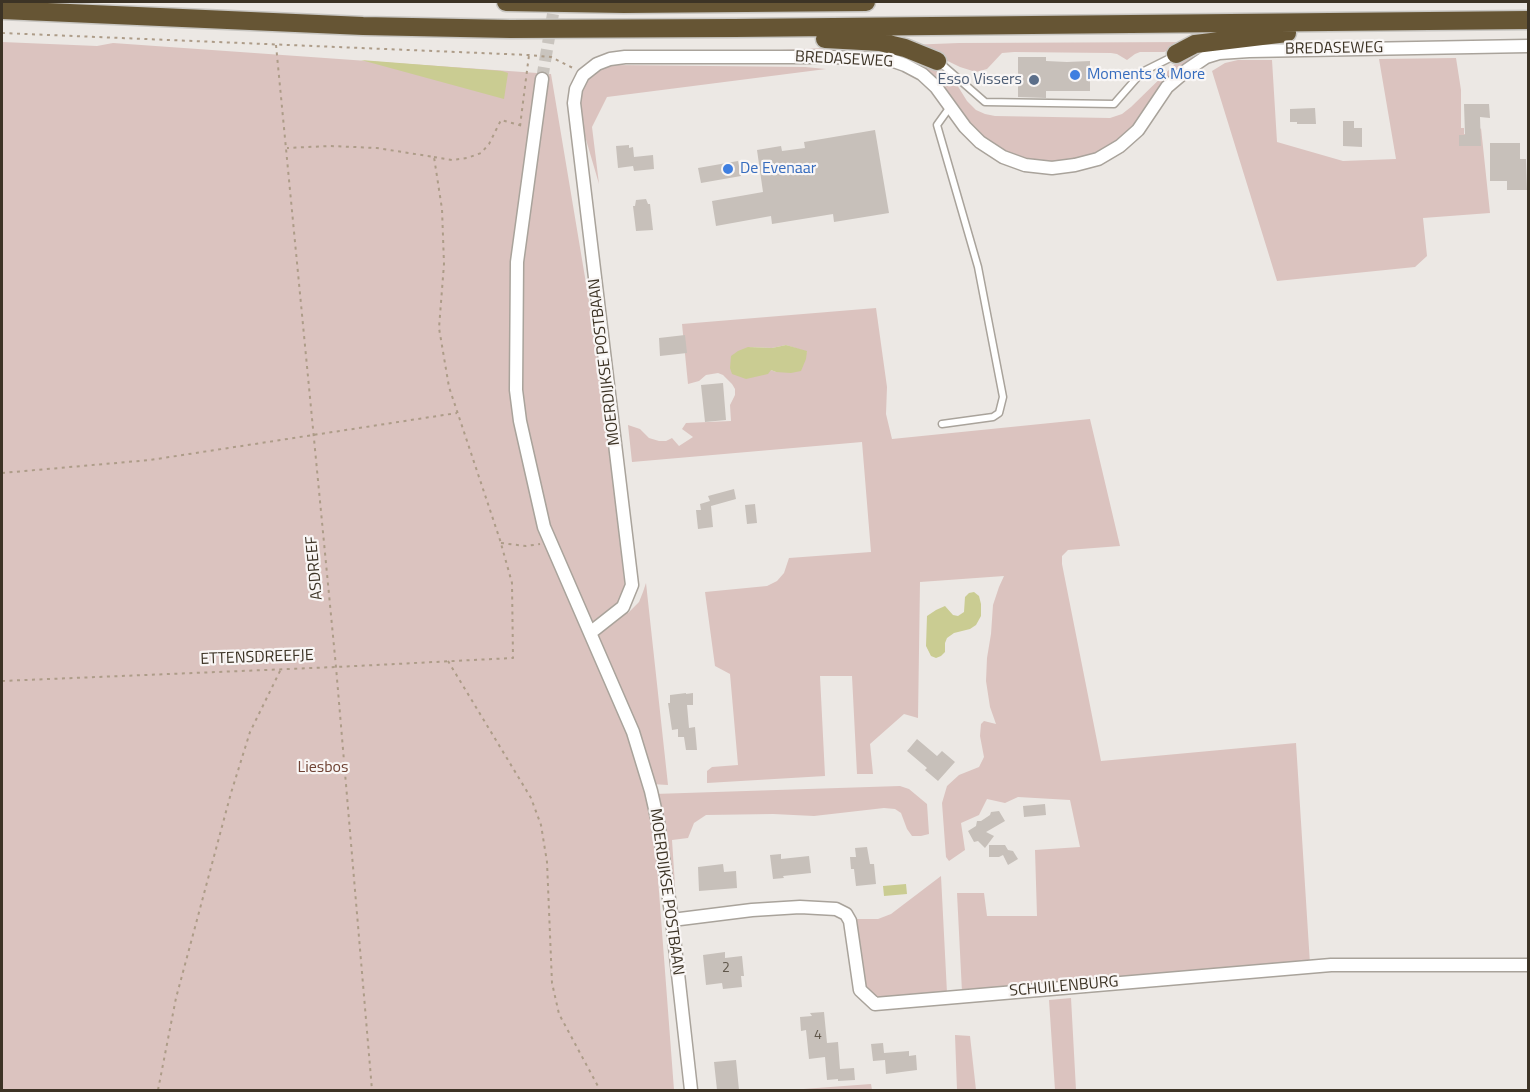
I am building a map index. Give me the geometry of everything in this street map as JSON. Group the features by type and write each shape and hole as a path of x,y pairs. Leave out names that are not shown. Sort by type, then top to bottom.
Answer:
{"highway":[{"path":"506,2 635,4 866,2"},
{"path":"2,10 374,26 510,29 1528,20"},
{"path":"1176,54 1195,44 1357,22"},
{"path":"734,28 797,39 880,42 905,48 937,61"}],"street":[{"name":"BREDASEWEG","path":"583,75 597,64 625,57 888,59 922,74 936,87 965,127 980,142 1003,157 1025,165 1052,168 1098,159 1120,146 1138,130 1167,87 1206,57 1219,53 1528,46"},
{"name":"MOERDIJKSE POSTBAAN","path":"583,75 576,89 574,103 632,585 622,608 590,633"},
{"name":"MOERDIJKSE POSTBAAN","path":"542,79 517,262 516,390 520,421 544,527 633,732 651,791 658,822 672,920 691,1090"},
{"name":"SCHUILENBURG","path":"672,920 752,910 800,907 836,909 846,914 850,921 860,990 875,1004 1331,965 1528,965"}],"lane":[{"path":"937,61 985,102 1114,104 1142,72 1176,54"},
{"path":"942,424 993,417 999,413 1003,397 978,267 937,125 950,106"}],"path":[{"path":"2,33 529,55 550,57 567,64 583,75"},
{"name":"ASDREEF","path":"276,45 336,667 372,1090"},
{"path":"287,148 330,146 377,148 452,160 481,153 489,144 501,120 519,126 529,55"},
{"path":"434,157 442,209 444,264 439,328 449,387 501,543 526,546 551,543"},
{"path":"2,473 150,459 457,413"},
{"name":"ETTENSDREEFJE","path":"2,681 513,658 512,583 501,543"},
{"path":"448,661 531,798 541,825 547,862 552,983 559,1014 600,1090"},
{"path":"158,1090 176,998 231,792 250,732 281,669"}],"green space":[{"name":"Liesbos","path":"2,42 97,46 113,43 551,74 598,355 628,613 639,602 646,583 668,785 651,784 647,775 656,852 674,1090 2,1090"},
{"path":"1190,42 1164,52 1140,52 1127,60 1111,53 1002,53 987,69 976,72 923,49 908,45 959,43"},
{"path":"869,46 936,66 954,80 967,101 976,110 995,116 1110,118 1122,114 1131,107 1176,63 1208,53 1118,143 1099,154 1061,165 1024,162 989,146 911,65 736,52"},
{"path":"1456,58 1461,90 1461,128 1464,128 1464,134 1476,135 1481,128 1490,213 1423,218 1427,256 1415,267 1277,281 1212,71 1225,63 1238,60 1272,60 1277,142 1343,161 1396,159 1379,59"},
{"path":"613,65 826,69 607,97 592,127 599,184 580,119 579,104 581,91 588,78 599,69"},
{"path":"876,308 887,387 886,414 892,439 1090,419 1120,546 1068,550 1062,556 1062,564 1101,761 1296,743 1310,964 962,992 957,893 984,893 987,916 1037,916 1035,850 1080,847 1070,800 1018,797 1005,803 987,799 979,815 961,823 965,850 949,861 946,857 942,803 947,786 959,775 979,767 984,757 980,736 981,724 984,721 996,724 990,707 986,681 987,658 993,605 1004,576 920,582 918,718 904,714 870,744 873,774 857,774 852,676 820,676 825,776 707,783 707,771 712,767 738,765 730,674 715,666 705,592 767,586 777,581 784,573 789,558 871,552 862,442 632,462 628,425 640,429 649,438 659,441 672,438 679,446 693,437 682,429 686,423 731,421 730,405 735,389 723,375 718,373 706,375 699,381 688,384 682,324","holes":["786,345 807,352 776,372 771,370 748,347 772,348"]},
{"path":"900,786 909,789 927,804 929,834 912,836 901,813 895,809 884,808 814,816 706,815 694,823 688,838 672,840 677,916 654,794"},
{"path":"941,876 947,993 880,999 864,993 857,919 878,919 891,914"},
{"path":"1071,998 1076,1090 1055,1090 1049,1000"},
{"path":"955,1035 970,1036 976,1090 957,1090"},
{"path":"871,1084 872,1090 790,1090"}],"shaded area":[{"path":"361,60 502,71 508,73 504,99"},
{"path":"786,345 807,351 801,371 791,373 771,370 768,374 746,379 732,374 731,356 738,351 748,347 772,348"},
{"path":"974,592 979,596 981,604 981,616 976,625 954,633 947,638 945,652 941,656 936,658 931,656 926,646 927,616 945,606 953,615 958,616 964,612 965,597"},
{"path":"906,884 907,894 884,896 883,886"}],"building":[{"path":"1018,57 1046,57 1046,61 1090,61 1090,91 1046,91 1046,98 1018,97"},
{"path":"1464,104 1489,104 1490,118 1480,117 1481,146 1459,146 1459,135 1465,135"},
{"path":"1315,108 1316,124 1290,122 1290,109"},
{"path":"1343,121 1354,121 1354,128 1362,128 1362,147 1343,146"},
{"path":"875,130 889,213 834,222 833,214 772,224 771,216 716,226 712,201 763,192 757,150 781,146 782,151 805,148 804,142"},
{"path":"1490,143 1520,143 1520,159 1526,159 1527,190 1507,190 1507,181 1490,181"},
{"path":"629,145 629,148 633,147 634,157 653,155 654,169 634,171 633,166 618,168 616,146"},
{"path":"738,161 741,176 701,183 698,168"},
{"path":"646,199 650,204 653,230 636,231 633,206 636,200"},
{"path":"685,335 687,353 660,356 659,338"},
{"path":"723,383 726,420 705,422 701,385"},
{"path":"734,489 736,499 711,506 713,527 698,529 696,510 701,510 700,504 710,501 708,496"},
{"path":"755,504 757,523 747,524 745,505"},
{"path":"693,693 693,705 687,705 689,728 695,727 697,750 686,750 684,737 678,737 678,729 672,730 668,703 670,703 670,695"},
{"path":"917,739 937,756 942,751 955,762 938,781 907,751"},
{"path":"1045,804 1046,815 1024,817 1023,806"},
{"path":"999,811 1005,821 986,832 994,836 985,848 978,841 974,842 968,831 976,826 977,821 981,821 991,812"},
{"path":"989,845 1005,845 1018,859 1008,865 1003,855 989,857"},
{"path":"867,847 870,864 874,864 876,884 856,886 850,857 856,857 855,848"},
{"path":"781,854 781,859 809,856 811,873 773,879 770,855"},
{"path":"723,864 724,872 736,871 737,888 699,891 698,867"},
{"path":"725,952 725,958 742,956 744,976 741,976 742,987 723,989 722,983 706,985 703,955"},
{"path":"824,1012 827,1043 838,1042 840,1069 854,1068 855,1080 827,1080 825,1057 809,1059 806,1030 801,1031 800,1017 812,1016 810,1013"},
{"path":"883,1043 884,1053 909,1051 909,1056 916,1055 917,1070 886,1074 885,1060 873,1061 871,1044"},
{"path":"736,1060 739,1090 717,1090 714,1062"}],"tunnel":[{"path":"542,79 555,2"}],"place":[{"name":"Moments & More","path":"1075,75"},
{"name":"Esso Vissers","path":"1034,80"},
{"name":"De Evenaar","path":"728,169"}]}
